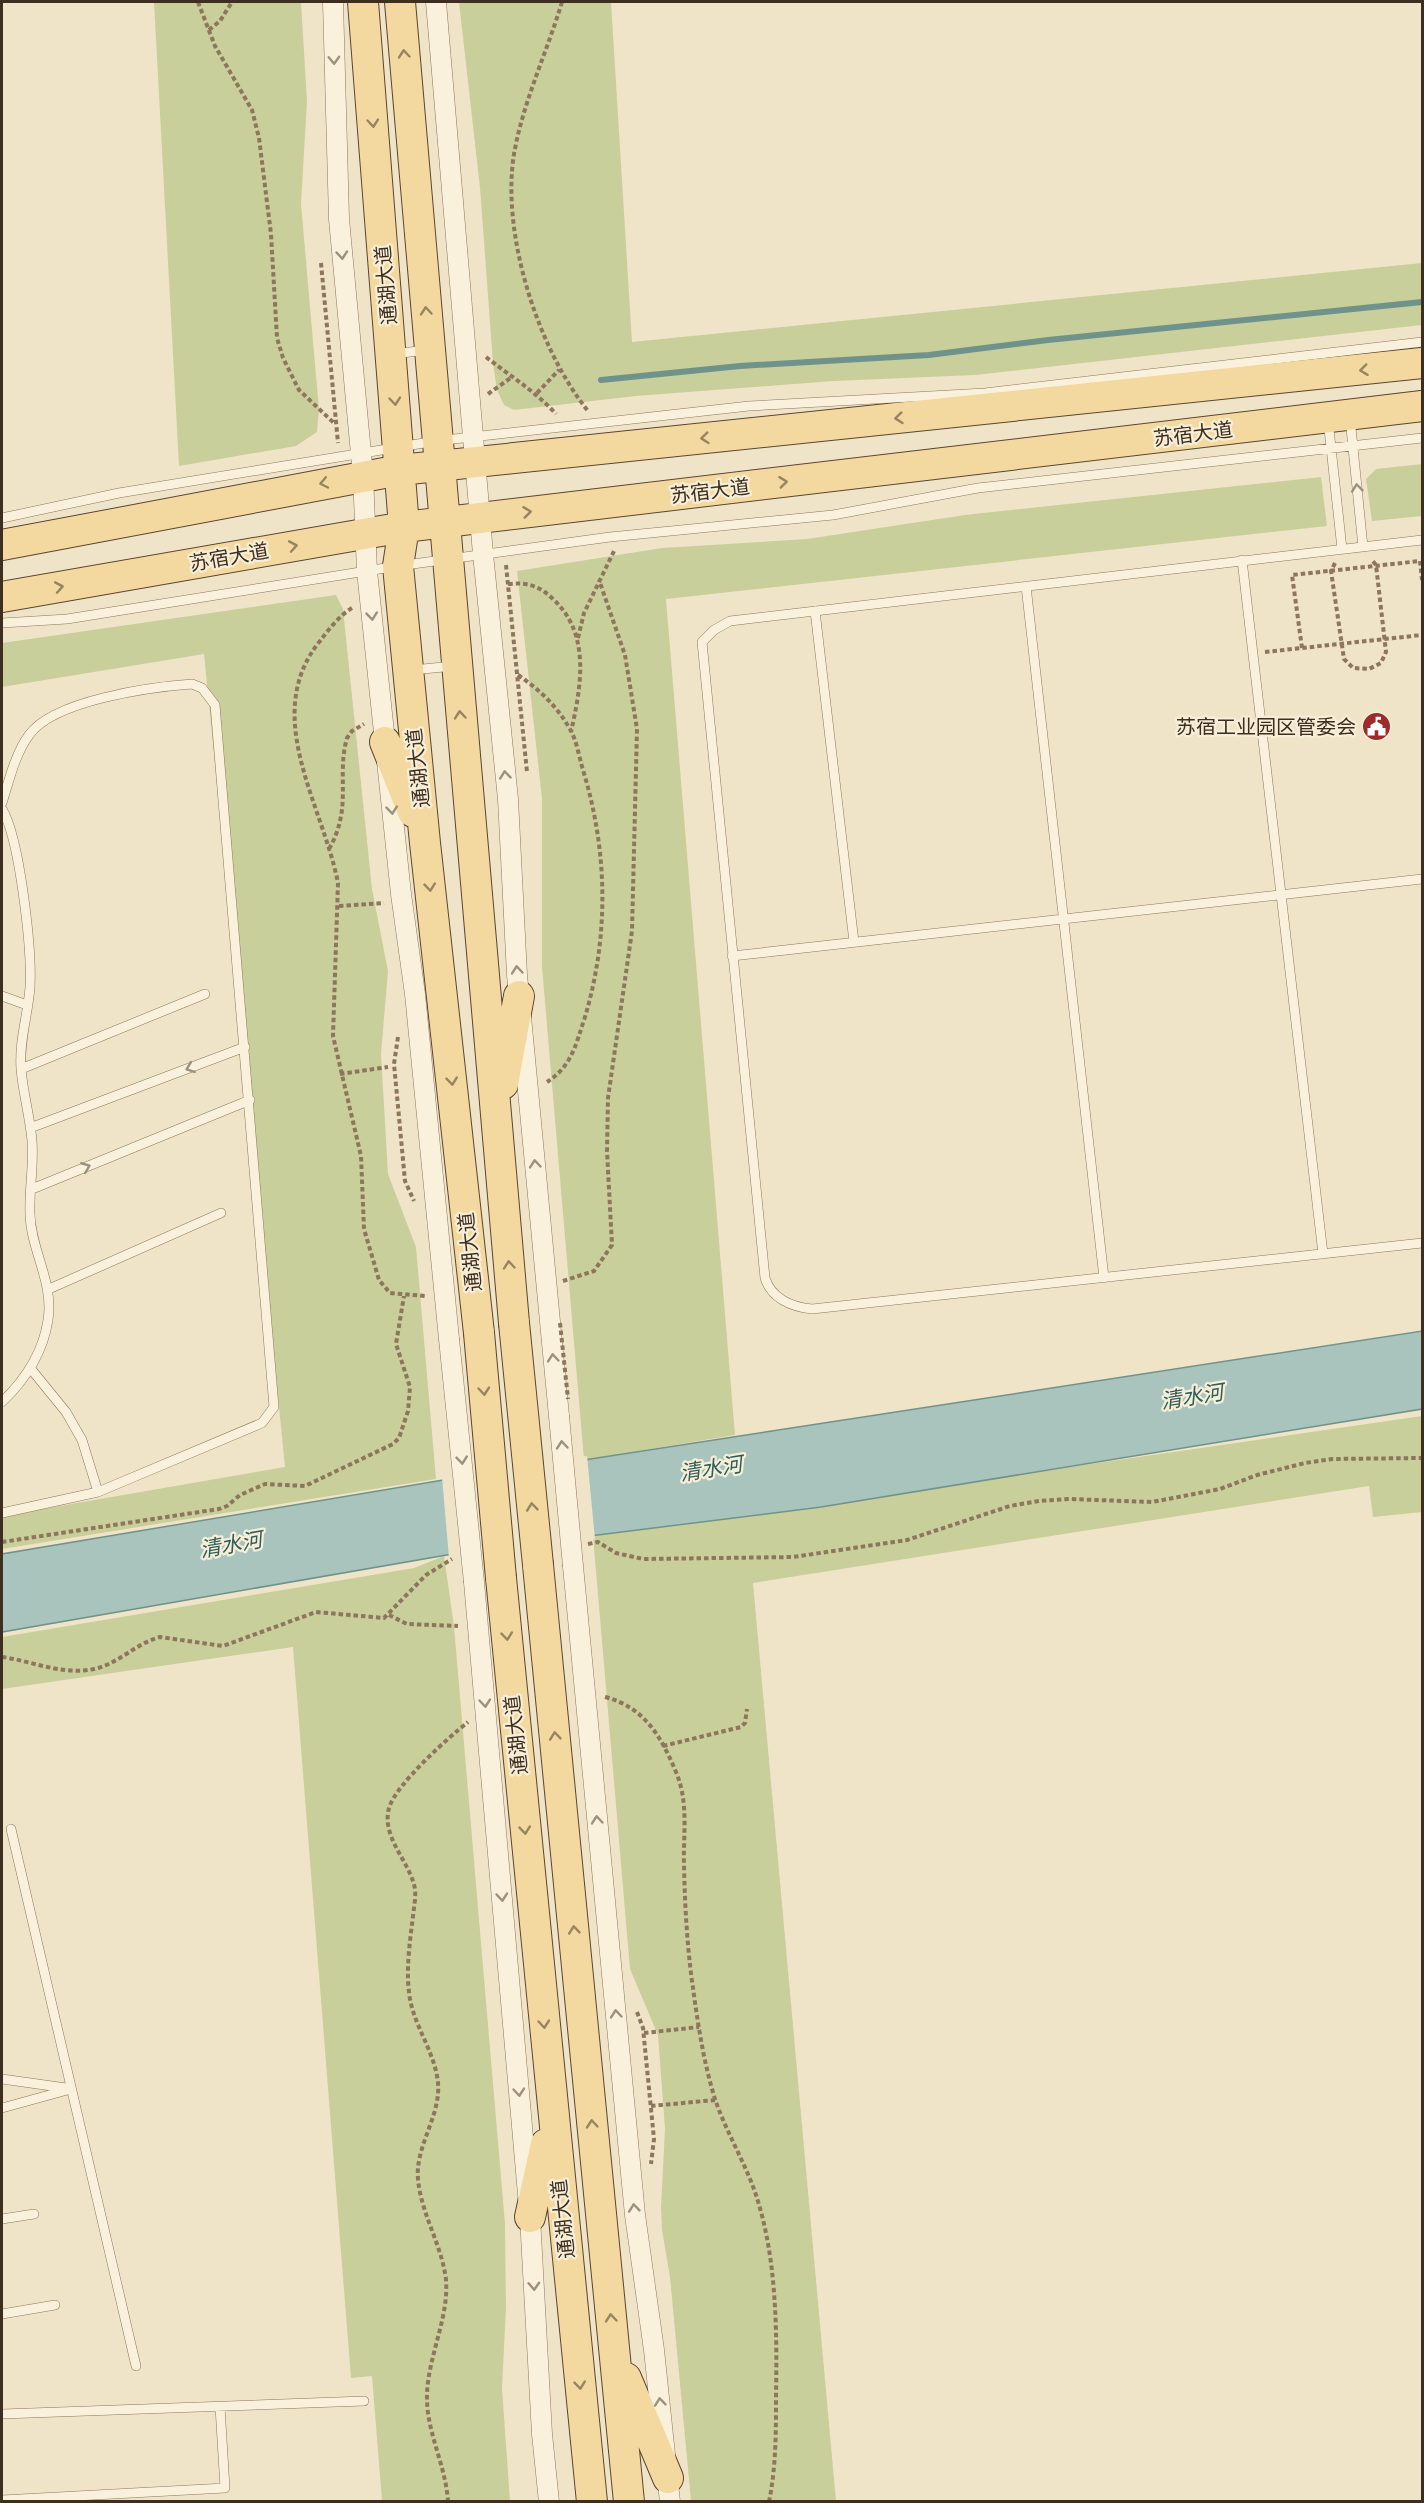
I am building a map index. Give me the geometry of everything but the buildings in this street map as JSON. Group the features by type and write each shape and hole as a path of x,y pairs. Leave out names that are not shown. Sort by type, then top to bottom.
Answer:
{"main road":[{"name":"通湖大道","path":"363,2 404,527 398,566 425,843 479,1333 488,1580 553,2115 592,2502"},
{"name":"通湖大道","path":"400,2 446,559 514,1323 629,2502"},
{"path":"2,545 177,514 362,463 437,453 1422,363"},
{"name":"苏宿大道","path":"2,597 404,527 1422,406"},
{"path":"379,731 425,843"},
{"path":"496,1119 519,996"},
{"path":"530,2217 553,2115"},
{"path":"614,2349 669,2490"}],"street":[{"path":"333,2 339,219 362,463 367,571 379,731 415,994 449,1339 488,1580 542,2434 549,2502"},
{"path":"436,2 483,554 508,799 519,996 635,2215 654,2350 669,2490"}],"lane":[{"path":"474,449 566,426 749,406 985,393 1422,342"},
{"path":"391,354 429,350"},
{"path":"1338,416 1353,446 1363,547"},
{"path":"1338,416 1331,448 1342,549"},
{"path":"2,623 66,619 398,566 617,536 833,515 978,488 1422,438"},
{"path":"2,518 119,494 362,463"},
{"path":"1422,540 730,621 714,630 702,642 732,956 768,1289 796,1307 812,1309 1422,1243"},
{"path":"1242,560 1323,1254"},
{"path":"1026,586 1104,1278"},
{"path":"815,611 854,942"},
{"path":"409,670 456,665"},
{"path":"2,803 14,766 29,734 49,717 69,709 126,694 185,684 202,688 215,705 274,1407 262,1424 98,1492 2,1513"},
{"path":"2,808 7,817 18,863 31,957 27,1005 21,1032 21,1069 30,1128 34,1176 31,1233 49,1289 48,1320 42,1345 31,1369 2,1402"},
{"path":"732,956 1422,879"},
{"path":"21,1069 205,994"},
{"path":"2,996 27,1005"},
{"path":"30,1128 245,1047"},
{"path":"32,1189 250,1100"},
{"path":"49,1289 221,1213"},
{"path":"31,1369 66,1412 82,1440 98,1492"},
{"path":"12,1829 136,2366"},
{"path":"2,2079 71,2089"},
{"path":"2,2108 71,2089"},
{"path":"2,2219 34,2214"},
{"path":"2,2314 55,2305"},
{"path":"2,2414 364,2401"},
{"path":"2,2500 225,2488 220,2406"}],"path":[{"path":"198,2 215,46 252,110 259,138 271,234 277,338 283,358 299,390 335,424"},
{"path":"209,30 220,21 232,2"},
{"path":"562,2 525,110 512,175 512,202 523,275 534,310 559,370 598,423"},
{"path":"484,356 537,393 566,426"},
{"path":"537,393 559,370"},
{"path":"488,394 512,377"},
{"path":"571,732 580,679 578,640 584,613 599,580 611,562 617,536"},
{"path":"1342,549 1331,571 1340,644 1344,659 1353,668 1369,669 1381,663 1386,652 1386,639 1376,566 1363,547"},
{"path":"1302,648 1292,575 1420,561 1422,580"},
{"path":"556,1283 594,1271 612,1245 607,1151 609,1098 613,1054 633,931 637,729 625,655 599,580"},
{"path":"508,584 528,584 543,590 568,615 578,640"},
{"path":"361,603 348,610 316,646 305,663 297,703 295,734 301,769 329,849 338,883 333,1036 340,1074 361,1156 364,1229 379,1280 390,1293 404,1296 433,1296"},
{"path":"1253,653 1422,635"},
{"path":"517,675 549,698 571,732 595,814 603,872 602,945 591,997 572,1058 558,1075 538,1088"},
{"path":"329,849 338,833 344,803 347,738 351,731 379,731"},
{"path":"339,906 391,903"},
{"path":"340,1074 388,1067"},
{"path":"2,1542 219,1509 227,1506 240,1495 265,1484 305,1486 393,1444 399,1438 408,1411 410,1387 396,1344 404,1296"},
{"path":"587,1544 598,1542 616,1553 643,1559 793,1557 907,1540 1010,1506 1039,1501 1069,1499 1152,1502 1220,1490 1257,1475 1305,1463 1332,1459 1422,1458"},
{"path":"2,1657 51,1669 87,1670 99,1668 150,1639 159,1637 223,1646 316,1612 384,1618 426,1575 448,1559 459,1558"},
{"path":"389,1615 407,1624 465,1626"},
{"path":"596,1694 622,1701 642,1714 663,1746 677,1774 684,1798 685,1925 699,2027 715,2100 756,2194 769,2248 776,2367 776,2438 769,2502"},
{"path":"663,1746 741,1727 745,1723 747,1709"},
{"path":"447,2502 444,2470 428,2419 427,2396 429,2367 447,2293 445,2276 421,2200 418,2162 435,2108 438,2080 412,2011 409,1992 408,1965 415,1890 394,1845 388,1820 393,1799 429,1756 446,1739 474,1718"},
{"path":"644,2033 699,2027"},
{"path":"651,2106 715,2100"}],"green space":[{"path":"154,2 301,2 307,101 301,204 319,409 317,432 296,446 179,466"},
{"path":"459,2 611,2 632,342 1422,263 1422,325 975,375 834,381 636,396 514,410 504,405 497,390 493,363 480,188"},
{"path":"1422,464 1422,516 1372,521 1366,479 1376,469"},
{"path":"1321,477 1327,526 666,599 735,1435 584,1460 542,967 542,799 517,571 662,548 807,539 965,515"},
{"path":"336,595 343,609 372,889 388,971 381,1054 388,1174 416,1247 436,1479 2,1549 2,1516 285,1467 204,654 2,687 2,643"},
{"path":"1422,1416 1422,1512 1373,1517 1369,1486 753,1583 836,2501 691,2501 670,2277 662,2230 665,2129 658,2035 630,1969 593,1536"},
{"path":"444,1556 454,1626 505,2224 506,2308 502,2388 510,2501 382,2501 372,2376 351,2378 293,1647 2,1689 2,1637 414,1568"}],"water":[{"name":"清水河","path":"1422,1331 1422,1409 821,1507 470,1551 2,1632 2,1554 479,1474 584,1460"}],"pier":[{"path":"587,1456 595,1539 449,1558 442,1477"}],"waterway":[{"path":"601,380 740,366 929,355 1048,340 1422,302"}],"place":[{"name":"苏宿工业园区管委会","path":"1377,727"}]}
